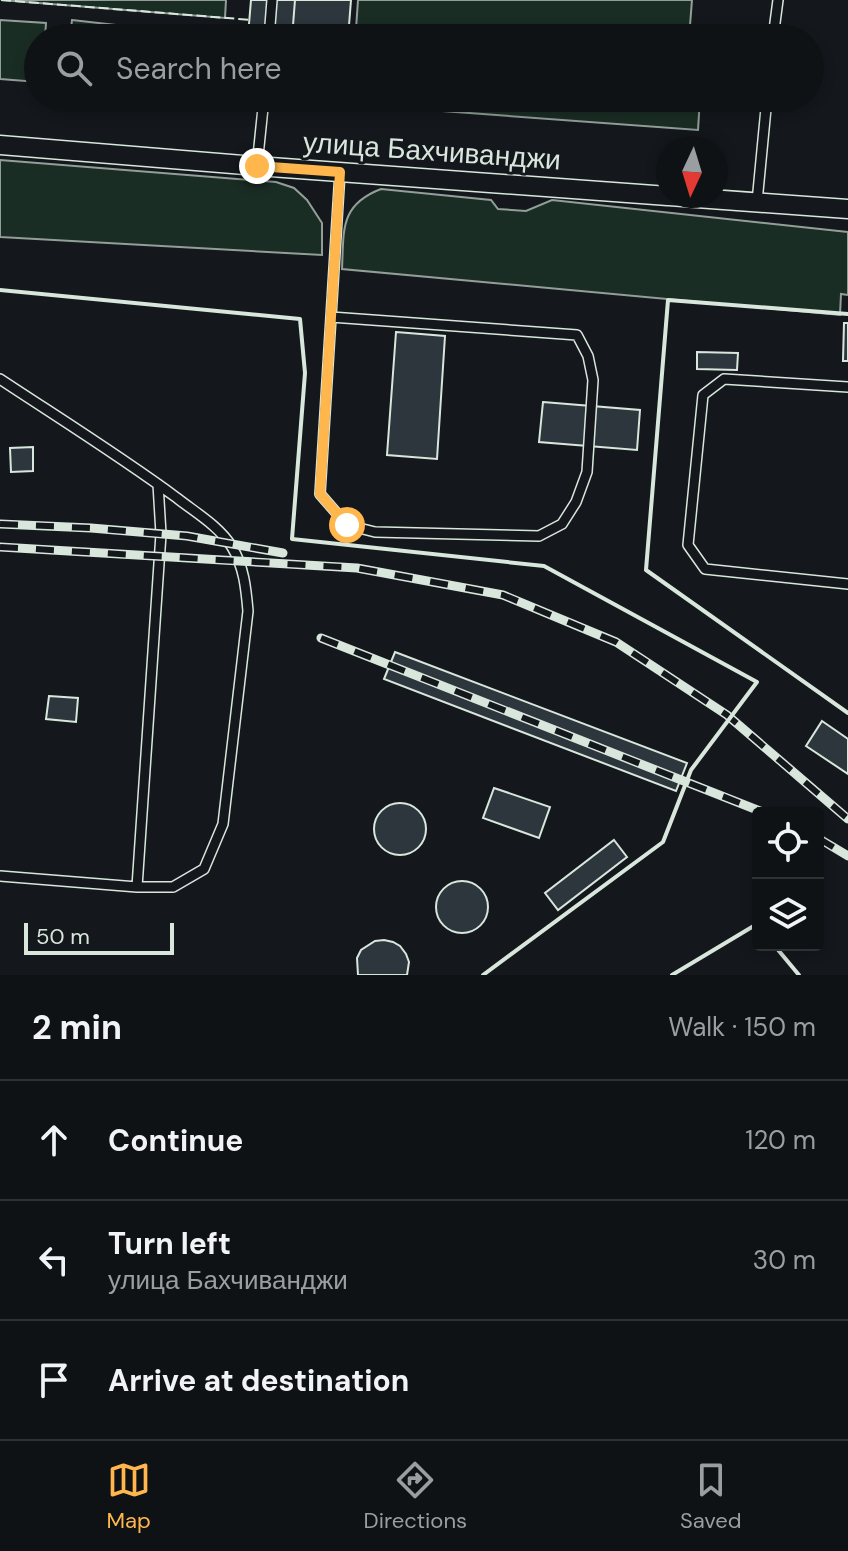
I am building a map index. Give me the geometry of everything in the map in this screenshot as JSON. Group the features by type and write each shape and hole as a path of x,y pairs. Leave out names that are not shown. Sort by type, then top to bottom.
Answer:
{"street":[{"name":"улица Бахчиванджи","path":"0,145 656,195"},
{"name":"улица Бахчиванджи","path":"728,200 848,209"}],"lane":[{"path":"270,24 272,0"},
{"path":"775,24 778,0"},
{"path":"257,166 263,112"},
{"path":"757,202 766,112"},
{"path":"331,317 577,335 588,356 593,380 587,472 576,502 562,524 539,536 375,532 347,525 320,494 340,172"},
{"path":"0,379 158,484 211,524 230,544 239,560 246,582 248,611 223,824 204,869 173,887 0,876"},
{"path":"848,387 724,379 703,395 688,545 705,569 848,584"},
{"path":"137,887 161,534 158,484"}],"green space":[{"path":"1,0 226,0 225,18"},
{"path":"358,0 692,0 690,24 356,24"},
{"path":"0,20 46,23 24,24 24,81 0,79"},
{"path":"72,20 107,24 72,24"},
{"path":"455,112 699,112 698,130"},
{"path":"0,160 276,182 294,188 307,200 322,223 322,255 0,237"},
{"path":"381,189 491,200 498,209 526,211 552,200 848,232 848,295 841,294 840,315 342,269 346,221 357,203"}],"building":[{"path":"251,0 295,0 293,24 249,24"},
{"path":"295,0 351,0 349,24 293,24"},
{"path":"844,323 848,323 848,361 843,361"},
{"path":"396,332 445,336 437,459 387,455"},
{"path":"697,352 738,353 737,370 697,369"},
{"path":"543,402 640,410 637,450 539,442"},
{"path":"33,447 33,471 11,472 10,448"},
{"path":"395,652 687,763 676,791 384,679"},
{"path":"49,696 78,698 76,722 46,719"},
{"path":"822,721 848,739 848,774 806,746"},
{"path":"494,788 550,807 539,838 483,818"},
{"path":"400,803 418,811 426,829 418,847 400,855 382,847 374,829 382,811"},
{"path":"614,840 627,857 558,910 545,893"},
{"path":"462,881 480,889 488,907 480,925 462,933 444,925 436,907 444,889"},
{"path":"384,940 400,946 406,954 409,962 407,975 358,975 357,958 361,950 375,941"}],"railway":[{"path":"0,524 187,536 283,553"},
{"path":"0,547 357,568 503,595 616,642 727,715 848,819"},
{"path":"321,638 752,808"},
{"path":"824,842 848,856"}],"fence":[{"path":"1,0 252,20"}],"wall":[{"path":"0,290 300,319 305,373 292,539 544,566 757,682 691,770 663,842 483,975"},
{"path":"848,314 668,300 646,570 848,713"},
{"path":"672,975 752,927"},
{"path":"779,951 799,975"}],"route":[{"path":"257,166 340,172 320,494 347,525"}]}
